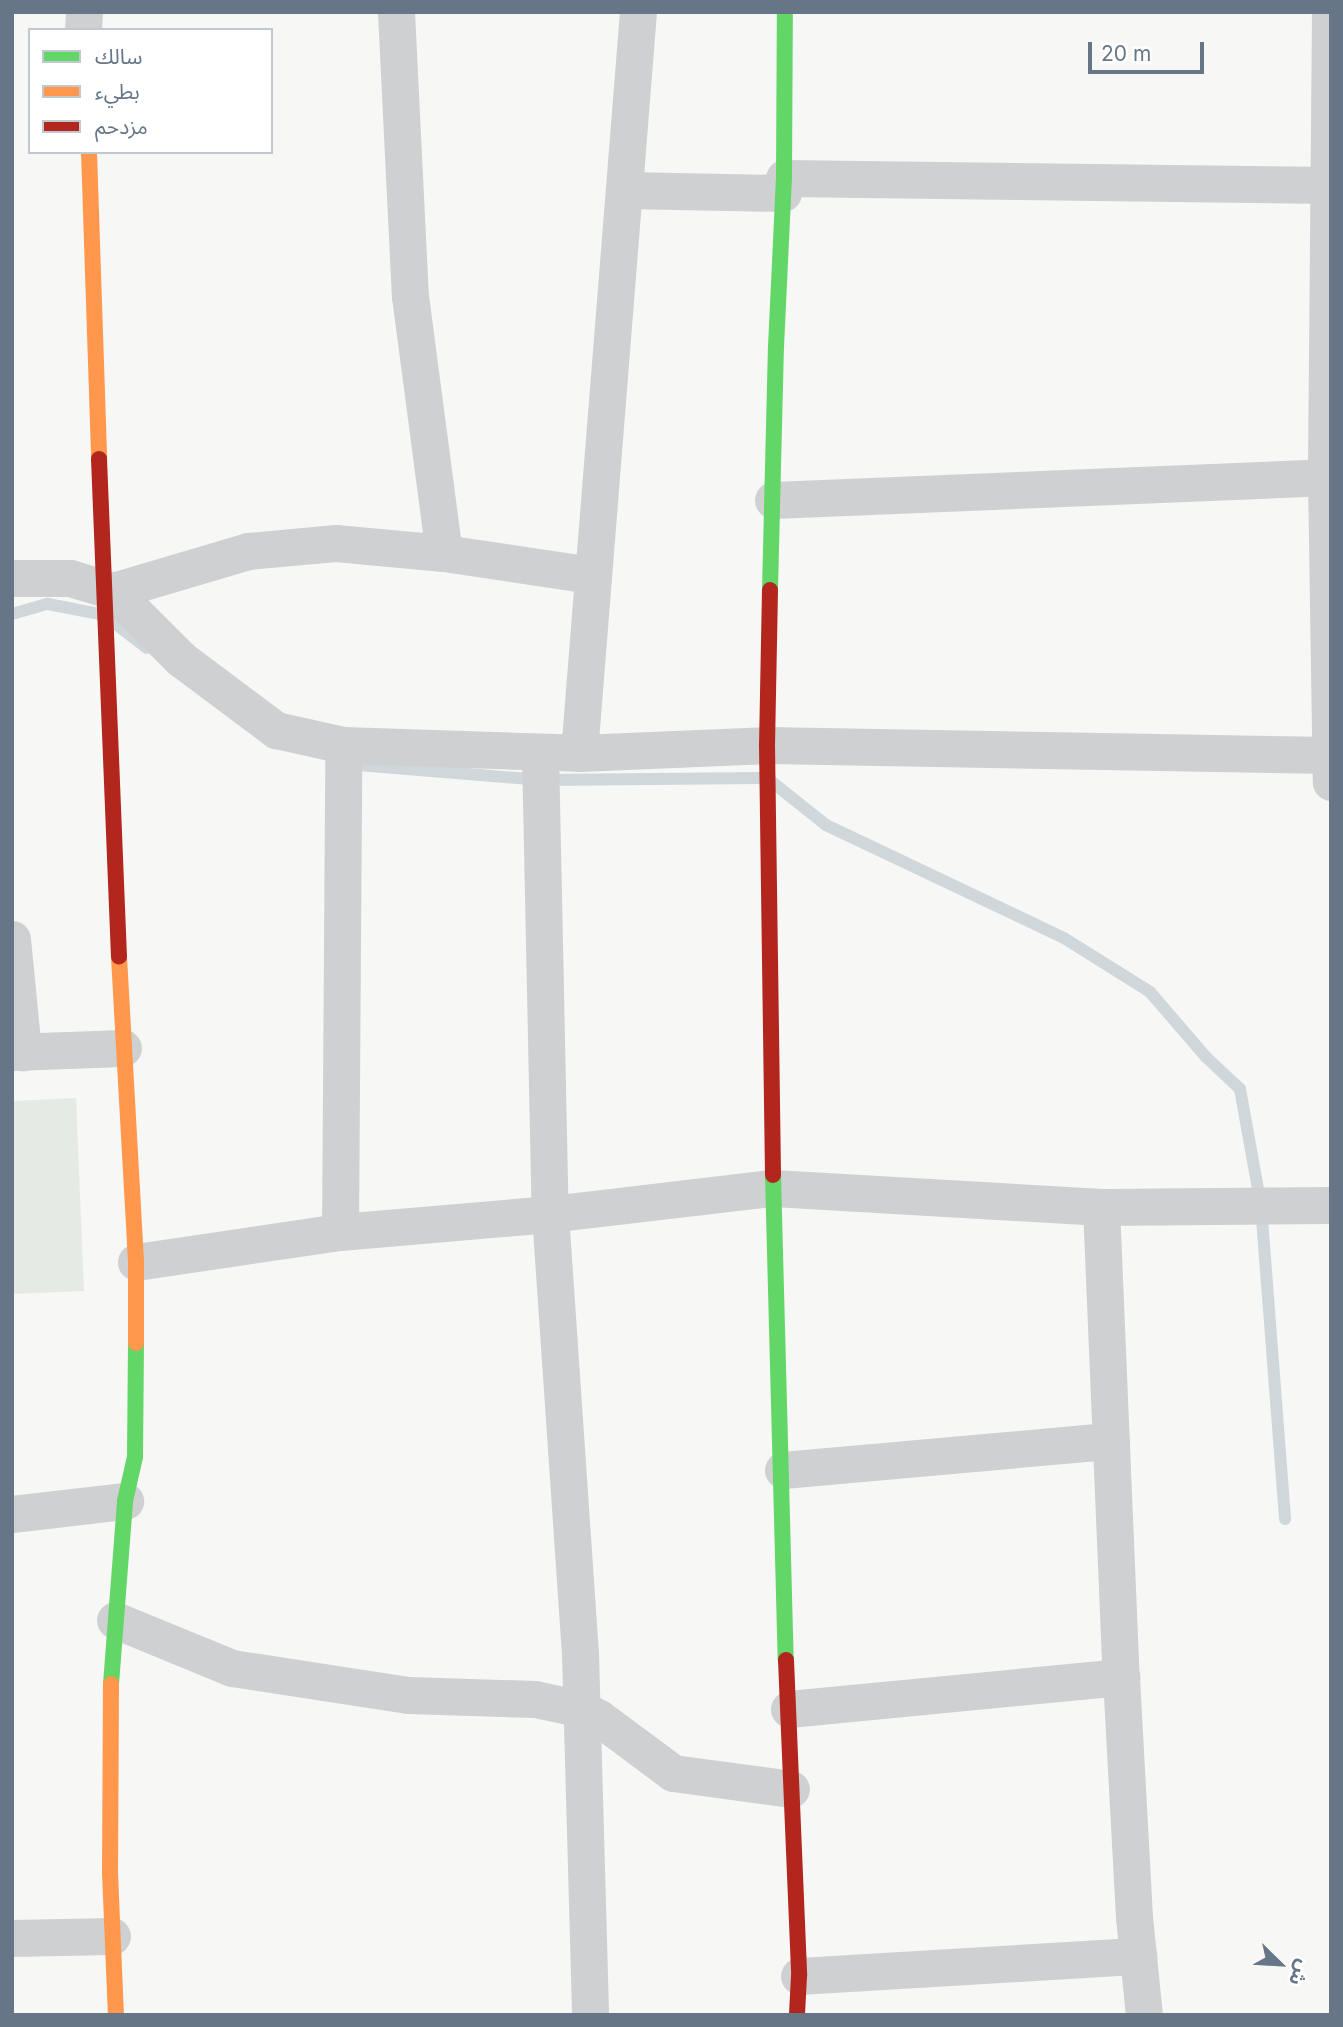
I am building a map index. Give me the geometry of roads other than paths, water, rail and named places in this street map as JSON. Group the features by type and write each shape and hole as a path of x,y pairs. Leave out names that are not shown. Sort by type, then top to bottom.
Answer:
{"street":[{"path":"396,12 410,296 444,553"},
{"path":"579,753 626,190 638,12"},
{"path":"785,12 783,185 766,746 773,1188 783,1470 784,1611 799,1976 797,2015"},
{"path":"12,578 70,579 108,589 181,659 276,730 343,745 579,753 766,746 1330,768 1330,12"},
{"path":"89,154 108,589 122,1048 136,1262 135,1457 125,1501 111,1677 112,1936 116,2015"},
{"path":"626,190 783,185 1330,185"},
{"path":"773,500 1328,477"},
{"path":"108,589 248,551 336,543 444,553 592,575"},
{"path":"340,1232 343,745"},
{"path":"540,752 550,1214 582,1709 590,2015"},
{"path":"12,939 18,1052 122,1048"},
{"path":"136,1262 340,1232 550,1214 773,1188 1101,1207 1331,1205"},
{"path":"1101,1207 1121,1677 1144,2015"},
{"path":"783,1470 1111,1441"},
{"path":"12,1514 125,1501"},
{"path":"116,1620 232,1668 408,1695 536,1699 582,1709 599,1718 673,1773 791,1789"},
{"path":"789,1709 1121,1677"},
{"path":"12,1938 112,1936"},
{"path":"799,1976 1138,1956"}],"waterway":[{"path":"12,614 48,604 104,615 147,648"},
{"path":"346,764 541,780 767,778 826,825 1064,938 1150,992 1206,1057 1240,1089 1261,1206 1285,1519"}]}
